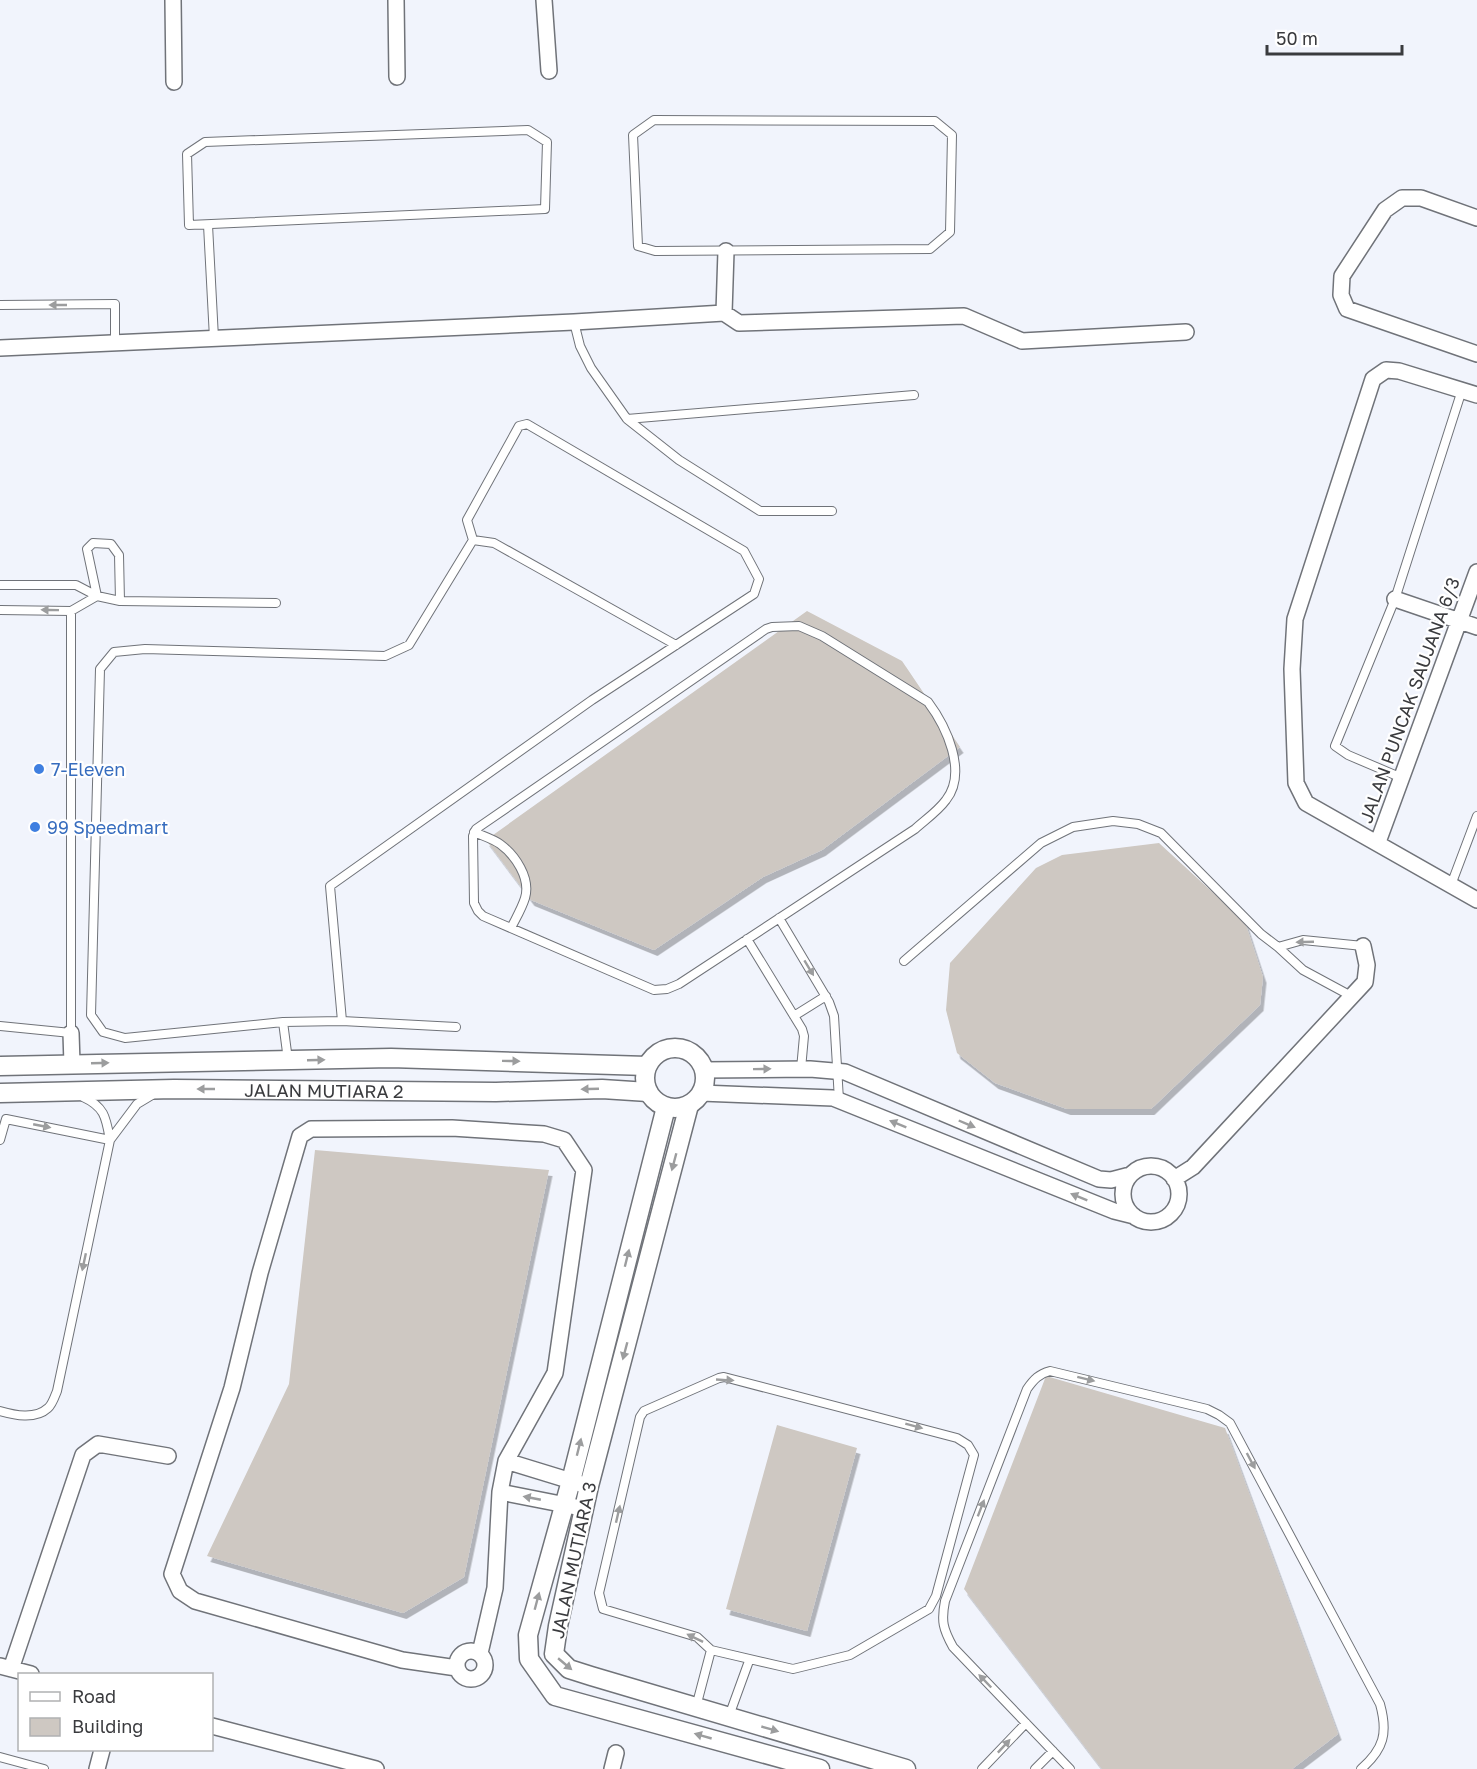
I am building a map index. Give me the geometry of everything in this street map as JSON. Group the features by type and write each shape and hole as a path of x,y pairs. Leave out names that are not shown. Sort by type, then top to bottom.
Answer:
{"street":[{"path":"173,0 174,82"},
{"path":"396,0 397,77"},
{"path":"544,0 549,71"},
{"path":"1477,218 1421,198 1402,198 1385,210 1342,276 1341,295 1347,309 1477,354"},
{"path":"724,313 726,252"},
{"path":"0,348 724,313 739,323 964,316 1022,341 1186,332"},
{"path":"1470,392 1400,371 1386,370 1373,379 1295,619 1292,669 1296,783 1306,803 1477,900"},
{"name":"JALAN PUNCAK SAUJANA 6/3","path":"1378,842 1477,572"},
{"path":"1395,599 1477,627"},
{"path":"1174,1179 1193,1167 1353,997 1365,982 1367,965 1363,946"},
{"path":"71,1033 72,1064"},
{"path":"670,1048 679,1048 696,1057 703,1070 705,1083 695,1099 680,1108 666,1107 654,1100 648,1092 645,1083 647,1066 660,1052 670,1048"},
{"name":"JALAN MUTIARA 2","path":"0,1065 391,1058 647,1066"},
{"path":"695,1099 818,1096 839,1100 1114,1211 1147,1222 1155,1222 1171,1214 1178,1197 1174,1179 1168,1172 1150,1166 1111,1180 1099,1179 845,1072 801,1069 703,1070"},
{"name":"JALAN MUTIARA 2","path":"0,1093 174,1089 496,1092 602,1089 648,1092"},
{"name":"JALAN MUTIARA 3","path":"695,1099 589,1486 554,1654 569,1669 906,1769"},
{"name":"JALAN MUTIARA 3","path":"666,1107 571,1481 528,1635 529,1659 541,1679 555,1695 820,1769"},
{"path":"457,1668 402,1660 195,1601 180,1591 172,1574 231,1388 260,1273 300,1136 311,1129 452,1128 544,1134 564,1140 584,1170 555,1373 506,1461 500,1492 495,1588 480,1653"},
{"path":"1130,1175 1123,1188 1123,1198 1134,1216"},
{"path":"27,1673 5,1667 83,1455 98,1444 168,1456"},
{"path":"506,1461 589,1486"},
{"path":"500,1492 584,1509"},
{"path":"471,1650 480,1653 486,1662 486,1668 478,1678 465,1678 457,1668 457,1661 465,1652 471,1650"},
{"path":"213,1726 354,1766 376,1769"},
{"path":"97,1769 102,1751"},
{"path":"612,1769 616,1753"}],"lane":[{"path":"654,120 935,121 952,135 950,232 930,249 726,252 655,251 638,246 633,135 654,120"},
{"path":"528,130 547,142 545,209 208,225 189,225 186,154 205,142 528,130"},
{"path":"208,225 214,338"},
{"path":"0,305 115,304 115,342"},
{"path":"574,322 580,346 591,368 627,419 679,460 760,512 832,511"},
{"path":"1402,778 1348,755 1335,746 1395,599 1470,392"},
{"path":"627,419 914,395"},
{"path":"342,1021 330,886 592,700 754,594 759,579 744,551 527,424 519,426 467,520 473,540 409,645 385,656 145,649 114,652 100,669 91,1015 103,1032 125,1038 283,1022 342,1021 456,1027"},
{"path":"473,540 494,543 676,645"},
{"path":"97,596 87,549 93,543 111,544 119,555 120,601"},
{"path":"0,585 76,585 97,596 120,601 276,603"},
{"path":"0,610 71,610 97,596"},
{"path":"0,1026 71,1033 71,610"},
{"path":"799,626 822,636 928,702 941,723 956,762 957,772 946,800 915,829 679,984 667,989 654,990 483,916 474,903 474,832 772,627 799,626"},
{"path":"1451,885 1477,816"},
{"path":"904,961 1041,843 1073,827 1113,821 1138,824 1161,833 1262,934 1303,969 1353,997"},
{"path":"474,832 499,843 513,857 523,875 526,888 525,897 511,928"},
{"path":"779,918 826,996 834,1016 839,1100"},
{"path":"747,939 804,1036 801,1069"},
{"path":"1278,947 1303,940 1363,946"},
{"path":"794,1016 826,996"},
{"path":"283,1022 288,1061"},
{"path":"110,1140 137,1104 150,1096 174,1089"},
{"path":"0,1411 20,1416 37,1414 48,1408 57,1391 110,1140 106,1117 100,1108 90,1100 70,1092"},
{"path":"0,1140 3,1119 110,1140"},
{"path":"1070,1769 953,1647 945,1633 942,1617 945,1601 1027,1389 1033,1380 1050,1371 1207,1409 1220,1414 1230,1423 1380,1704 1385,1722 1383,1740 1374,1757 1361,1769"},
{"path":"724,1377 957,1438 968,1445 974,1455 936,1596 929,1609 850,1655 793,1670 711,1650 697,1637 603,1609 600,1603 599,1593 640,1416 644,1411 724,1377"},
{"path":"696,1707 711,1650"},
{"path":"729,1717 749,1661"},
{"path":"982,1769 1026,1723"},
{"path":"1035,1769 1053,1751"},
{"path":"0,1757 44,1769"}],"building":[{"path":"807,611 902,661 960,747 822,850 763,877 654,950 531,900 486,840"},
{"path":"1159,843 1245,922 1263,977 1260,1005 1151,1109 1067,1109 995,1083 957,1053 946,1010 950,963 1036,868 1062,855"},
{"path":"315,1150 549,1170 464,1577 403,1613 207,1556 289,1384"},
{"path":"1046,1376 1225,1428 1338,1734 1292,1769 1102,1769 964,1589"},
{"path":"777,1425 857,1448 807,1631 726,1609"}],"place":[{"name":"7-Eleven","path":"39,769"},
{"name":"99 Speedmart","path":"35,827"}]}
